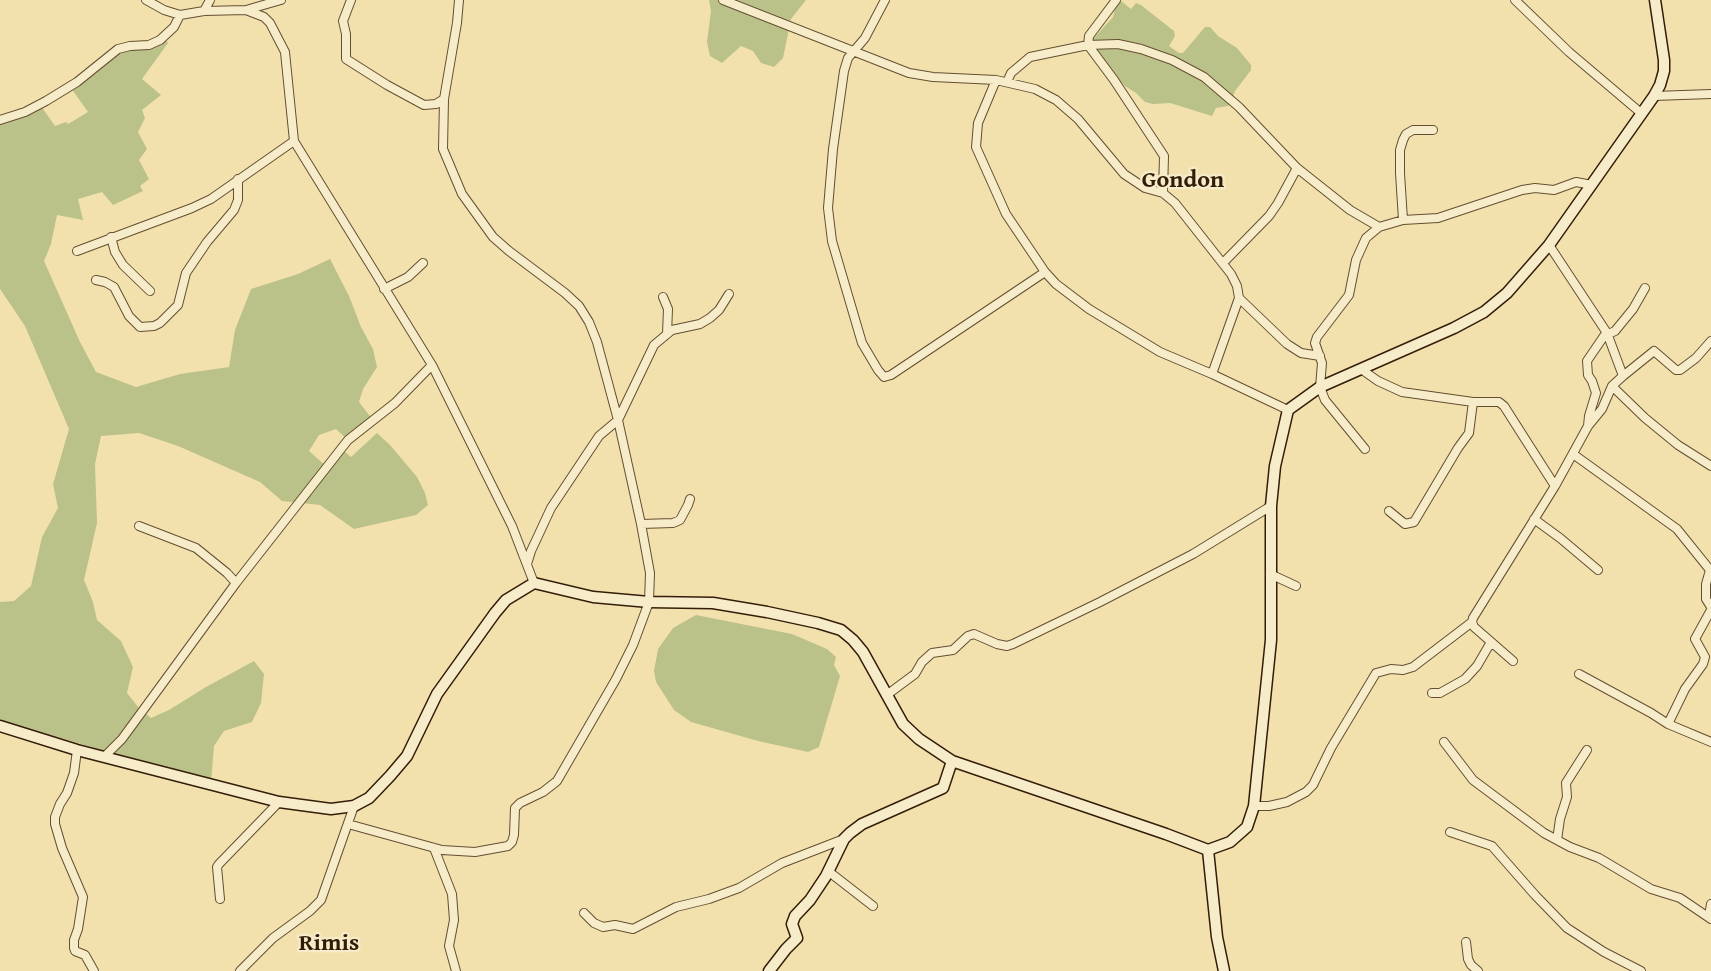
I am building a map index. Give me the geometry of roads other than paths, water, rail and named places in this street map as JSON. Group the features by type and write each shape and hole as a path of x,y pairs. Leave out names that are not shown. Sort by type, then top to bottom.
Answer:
{"street":[{"path":"146,0 164,10 180,15 204,11 246,10 280,0"},
{"path":"204,11 210,0"},
{"path":"351,0 344,21 346,59 424,105 436,104 444,99"},
{"path":"348,824 434,848 460,852 503,847 513,842 515,808 557,781 616,680 633,645 649,602 650,573 641,524 618,420 597,342 589,322 566,292 493,237 462,194 443,149 444,99 459,0"},
{"path":"723,0 909,73 1007,82 1035,89 1056,100 1078,119 1124,174 1145,188 1163,193 1175,203 1223,263 1237,286 1239,298 1212,374"},
{"path":"885,0 865,38 852,52 844,71 833,149 828,208 832,241 862,343 884,377 891,375 1045,272"},
{"path":"1116,0 1089,36 1088,45 1164,156 1163,193"},
{"path":"1515,0 1569,52 1641,113"},
{"path":"0,726 77,750 279,802 331,809 354,806 369,798 406,756 437,694 495,613 519,590 534,583 593,597 649,602 713,603 767,612 841,630 863,652 903,724 919,739 952,761 1208,850 1230,842 1247,827 1254,806 1271,640 1271,506 1275,466 1288,410 1320,387 1454,328 1484,312 1507,293 1549,245 1654,96 1662,78 1664,60 1655,0"},
{"path":"246,10 264,17 270,23 285,52 294,141 432,365 512,526 534,583"},
{"path":"0,120 24,112 76,82 118,49 149,45 160,40 174,27 180,15"},
{"path":"1007,82 1011,73 1030,57 1088,45 1118,44 1172,60 1204,77 1239,107 1297,168 1341,204 1379,227"},
{"path":"996,80 978,123 976,147 1006,214 1045,272 1056,284 1089,309 1160,352 1288,410"},
{"path":"1654,96 1711,94"},
{"path":"1403,220 1400,173 1400,150 1403,140 1406,134 1413,130 1433,130"},
{"path":"77,250 211,199 294,141"},
{"path":"1223,263 1269,216 1297,168"},
{"path":"96,280 114,287 129,316 140,327 160,323 178,305 186,273 207,242 234,210 238,200 238,179"},
{"path":"1365,448 1330,408 1320,387 1322,367 1316,343 1317,337 1349,295 1356,260 1366,238 1379,227 1403,220 1438,218 1529,189 1554,190 1576,183 1592,184"},
{"path":"111,237 115,252 123,265 150,291"},
{"path":"1549,245 1607,333 1623,376"},
{"path":"384,289 408,277 423,263"},
{"path":"1588,426 1596,393 1588,375 1587,361 1607,333 1615,331 1633,309 1645,288"},
{"path":"527,564 551,508 599,436 618,420 654,345 672,330 700,324 719,310 729,294"},
{"path":"663,297 668,309 667,334"},
{"path":"1239,298 1287,344 1303,354 1320,356"},
{"path":"1254,806 1269,806 1287,802 1306,792 1313,785 1331,748 1376,673 1413,667 1472,622 1555,486 1588,426 1602,409 1612,386 1654,351 1676,370 1680,370 1711,341"},
{"path":"104,757 112,751 137,719 236,583 348,440 395,403 432,365"},
{"path":"1360,369 1378,381 1402,392 1473,402 1493,401 1504,406 1555,486"},
{"path":"1612,386 1678,446 1711,466"},
{"path":"1389,511 1405,525 1414,522 1461,443 1470,433 1473,402"},
{"path":"1573,454 1677,530 1710,570 1706,584 1706,599 1711,608 1695,639 1705,657 1703,664 1685,689 1668,724"},
{"path":"641,524 674,524 680,520 690,499"},
{"path":"888,694 915,674 921,662 932,653 953,650 968,636 974,634 998,644 1007,646 1013,644 1193,554 1271,506"},
{"path":"1534,519 1598,570"},
{"path":"139,526 196,548 236,583"},
{"path":"1270,574 1296,586"},
{"path":"1472,622 1513,661"},
{"path":"1431,693 1440,693 1465,679 1477,666 1491,642"},
{"path":"1579,674 1651,712 1668,724 1711,742"},
{"path":"1444,742 1473,780 1513,811 1557,840 1599,858 1651,889 1680,898 1710,918 1711,904"},
{"path":"77,750 70,783 55,818 62,848 83,897 74,948 75,951 85,955 94,971"},
{"path":"1557,840 1567,796 1566,783 1587,750"},
{"path":"584,913 594,923 603,927 615,925 633,929 676,907 709,899 739,888 782,863 844,839 862,824 943,788 952,761"},
{"path":"220,899 217,867 279,802"},
{"path":"240,971 273,938 321,900 354,806"},
{"path":"1450,832 1492,846 1534,895 1567,928 1604,952 1641,971"},
{"path":"769,971 797,938 792,924 795,916 810,900 844,839"},
{"path":"434,848 452,894 454,920 449,946 456,971"},
{"path":"1208,850 1217,937 1224,971"},
{"path":"828,871 873,906"},
{"path":"1466,942 1468,959 1478,971"}],"district":[{"name":"Gondon","path":"1183,181"},
{"name":"Rimis","path":"329,944"}]}
